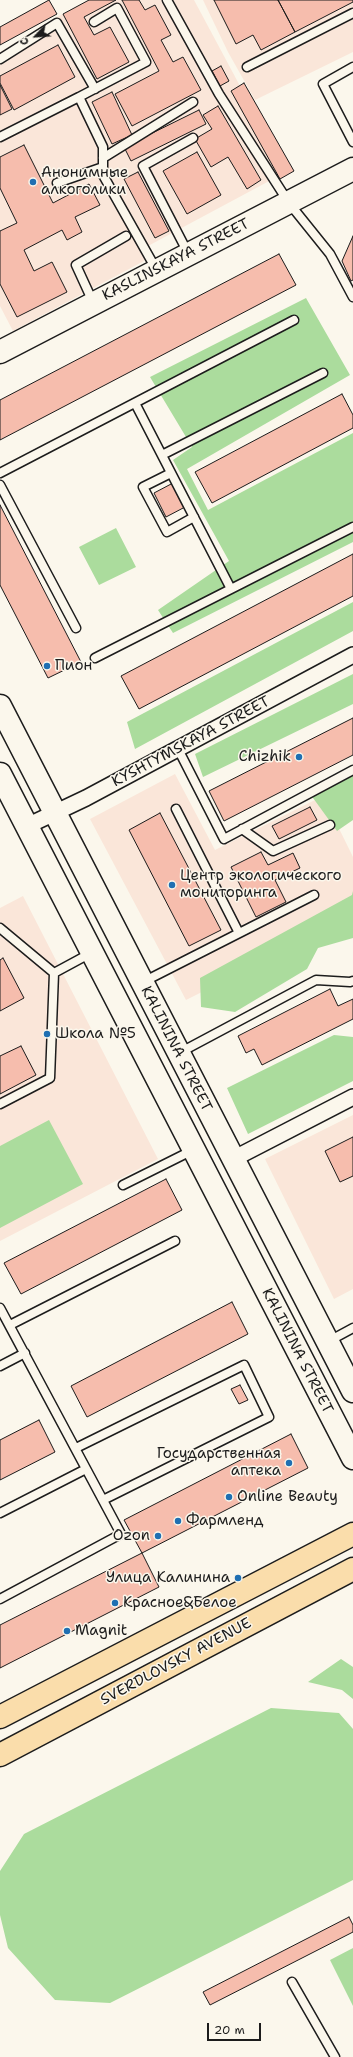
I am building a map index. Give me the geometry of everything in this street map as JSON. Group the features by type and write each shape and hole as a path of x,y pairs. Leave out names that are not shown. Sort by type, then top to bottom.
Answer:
{"main road":[{"name":"KASLINSKAYA STREET","path":"0,352 353,169"},
{"name":"KALININA STREET","path":"0,706 353,1391"},
{"name":"KALININA STREET","path":"0,774 353,1458"},
{"path":"0,1717 353,1534"},
{"name":"SVERDLOVSKY AVENUE","path":"0,1754 353,1569"}],"street":[{"name":"KYSHTYMSKAYA STREET","path":"27,826 178,749 353,655"},
{"path":"233,1159 353,1097"}],"lane":[{"path":"167,0 219,94 289,202 330,254 353,297"},
{"path":"0,137 146,62 117,8 94,22"},
{"path":"247,68 353,13"},
{"path":"0,59 57,23 95,89"},
{"path":"352,139 323,84 353,68"},
{"path":"79,97 103,147 103,176 156,270"},
{"path":"103,158 193,102"},
{"path":"189,254 143,166 193,138"},
{"path":"57,183 103,167"},
{"path":"94,303 76,265 126,236"},
{"path":"0,473 294,320"},
{"path":"162,455 323,373"},
{"path":"135,403 231,589"},
{"path":"171,472 143,487 167,532 194,517"},
{"path":"0,485 76,628"},
{"path":"94,658 353,527"},
{"path":"178,749 224,839 353,770"},
{"path":"176,809 239,933"},
{"path":"242,829 273,851 330,825"},
{"path":"142,982 314,895"},
{"path":"0,928 54,973"},
{"path":"54,973 92,953"},
{"path":"0,1104 50,1078 54,973"},
{"path":"179,1053 316,980 353,981"},
{"path":"123,1185 194,1150"},
{"path":"10,1325 175,1241"},
{"path":"0,1308 121,1534 0,1599"},
{"path":"327,1341 353,1328"},
{"path":"0,1366 25,1353"},
{"path":"76,1448 244,1365 269,1417 103,1500"},
{"path":"0,1513 86,1469"},
{"path":"292,1982 335,2057"}],"shaded area":[{"path":"90,0 194,0 286,172 148,246 144,261 13,331 0,306 0,52 59,16"},
{"path":"203,0 353,0 353,52 255,100 228,52"},
{"path":"175,774 215,850 323,796 353,857 353,916 186,1000 90,819"},
{"name":"Школа №5","path":"23,896 158,1159 0,1241 0,908"},
{"path":"353,1115 353,1289 334,1299 265,1159"}],"green space":[{"path":"306,298 350,375 187,469 208,510 353,433 353,542 173,633 158,610 229,561 173,460 192,447 150,377"},
{"path":"116,528 136,567 99,585 79,547"},
{"path":"353,602 353,631 135,749 127,722"},
{"path":"353,674 353,704 203,777 195,754"},
{"path":"353,773 353,820 337,831 308,791"},
{"path":"353,891 353,938 318,948 307,969 235,1012 201,1007 200,978 352,895"},
{"path":"334,1035 353,1037 353,1081 248,1134 227,1088"},
{"path":"49,1120 83,1184 0,1228 0,1146"},
{"path":"341,1659 353,1667 353,1699 342,1690 308,1682"},
{"path":"271,1708 339,1713 353,1729 353,1880 110,2003 55,2000 8,1948 0,1915 0,1871 24,1834"},
{"path":"353,1948 353,2006 330,1960"}],"building":[{"path":"49,0 57,14 0,45 0,27"},
{"path":"89,0 116,0 84,17 94,35 110,27 129,62 97,79 63,14"},
{"path":"122,0 139,0 145,10 155,5 171,35 161,40 173,62 183,57 201,90 132,126 115,94 159,71"},
{"path":"214,0 278,0 295,32 261,50 253,35 236,44"},
{"path":"278,0 353,0 353,2 295,32"},
{"path":"58,45 75,77 14,110 0,83 0,76"},
{"path":"221,66 229,81 220,86 212,71"},
{"path":"244,83 294,171 280,179 231,91"},
{"path":"0,85 12,109 0,115"},
{"path":"112,92 132,135 112,144 92,102"},
{"path":"218,106 261,180 247,189 228,157 211,167 195,139 212,129 203,115"},
{"path":"199,110 206,124 131,161 124,147"},
{"path":"24,145 53,203 89,184 100,205 75,217 82,232 67,240 62,230 24,250 34,271 52,262 67,292 17,317 0,284 0,231 17,223 0,188 0,157"},
{"path":"197,152 221,195 187,214 163,171"},
{"path":"138,172 169,231 155,238 124,179"},
{"path":"353,236 353,280 351,281 342,261"},
{"path":"279,254 296,285 0,440 0,400"},
{"path":"342,394 353,415 353,428 212,503 195,472"},
{"path":"173,483 185,507 166,517 154,493"},
{"path":"0,505 81,662 48,678 0,585"},
{"path":"353,554 353,596 139,709 121,676"},
{"path":"353,718 353,755 224,821 209,791"},
{"path":"310,807 317,820 279,839 272,826"},
{"path":"160,813 221,930 189,946 129,830"},
{"path":"261,852 268,865 293,853 300,868 275,880 286,902 256,917 231,867"},
{"path":"3,958 24,998 0,1011 0,960"},
{"path":"330,989 338,1006 353,999 353,1019 262,1065 254,1049 246,1053 238,1036"},
{"path":"21,1046 36,1075 0,1094 0,1056"},
{"path":"353,1137 353,1176 340,1182 325,1151"},
{"path":"166,1179 182,1210 21,1294 4,1263"},
{"path":"232,1302 248,1334 87,1417 71,1386"},
{"path":"240,1385 248,1400 239,1404 231,1389"},
{"path":"39,1420 55,1452 0,1480 0,1440"},
{"path":"291,1434 308,1468 142,1553 124,1520"},
{"path":"142,1553 159,1587 0,1668 0,1625"},
{"path":"349,1917 353,1925 353,1932 210,2005 203,1992"}],"place":[{"name":"Анонимные алкоголики","path":"33,182"},
{"name":"Пион","path":"47,666"},
{"name":"Chizhik","path":"299,757"},
{"name":"Центр экологического мониторинга","path":"172,885"},
{"name":"Школа №5","path":"47,1034"},
{"name":"Государственная аптека","path":"289,1463"},
{"name":"Online Beauty","path":"229,1497"},
{"name":"Фармленд","path":"178,1521"},
{"name":"Ozon","path":"158,1536"},
{"name":"Улица Калинина","path":"238,1578"},
{"name":"Красное&Белое","path":"115,1603"},
{"name":"Magnit","path":"67,1631"}]}
